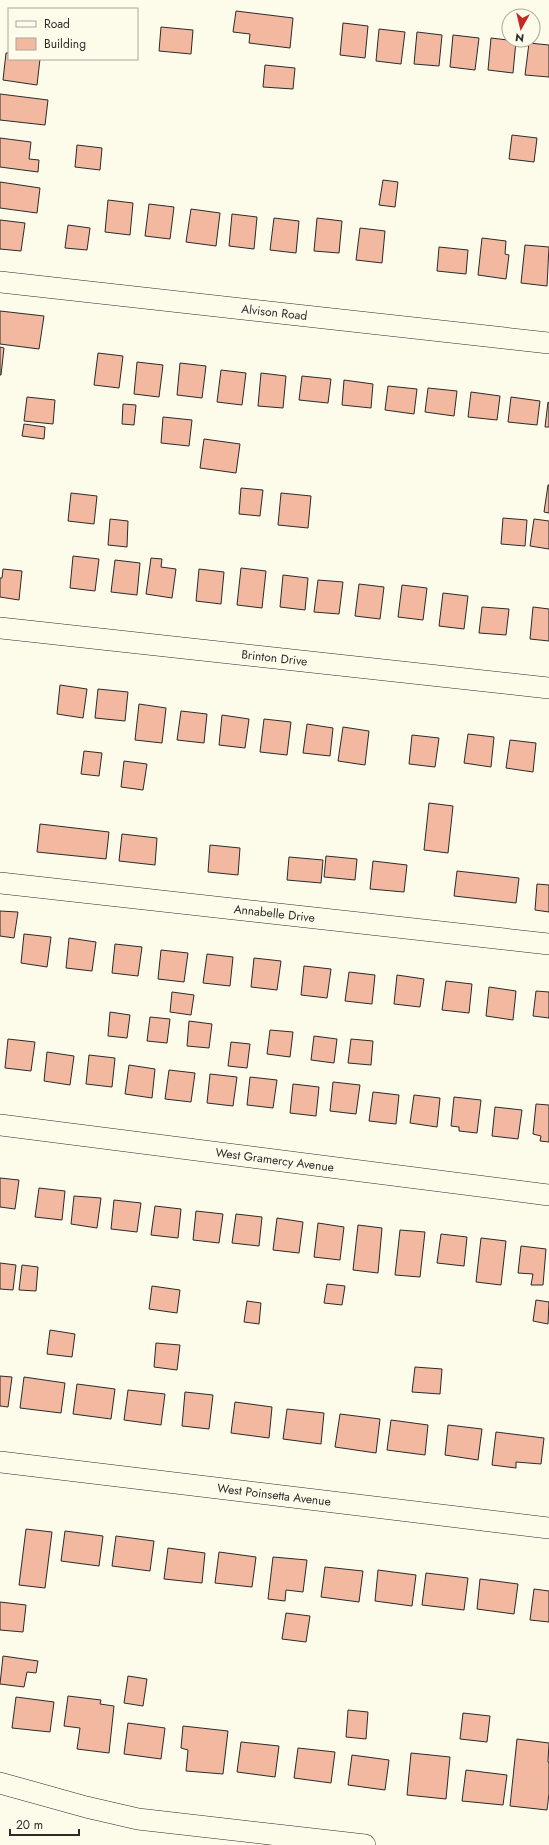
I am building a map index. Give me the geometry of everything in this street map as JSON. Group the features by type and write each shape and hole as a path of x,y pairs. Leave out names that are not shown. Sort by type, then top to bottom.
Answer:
{"street":[{"name":"Alvison Road","path":"0,282 549,343"},
{"name":"Brinton Drive","path":"0,628 549,688"},
{"name":"Annabelle Drive","path":"0,883 549,944"},
{"name":"West Gramercy Avenue","path":"0,1125 549,1195"},
{"name":"West Poinsetta Avenue","path":"0,1462 549,1528"},
{"path":"0,1783 86,1807 138,1819 365,1845"}],"building":[{"path":"236,11 293,18 290,48 249,43 250,34 233,32"},
{"path":"343,23 368,26 365,58 340,55"},
{"path":"161,27 193,30 191,54 159,51"},
{"path":"379,29 405,32 401,64 376,61"},
{"path":"417,32 442,35 439,66 414,64"},
{"path":"453,35 479,38 475,70 450,67"},
{"path":"491,38 501,39 501,48 515,48 513,73 488,70"},
{"path":"541,44 549,45 549,77 525,75 528,48 541,48"},
{"path":"6,53 8,53 8,60 40,60 37,85 3,80"},
{"path":"265,65 295,68 293,89 263,87"},
{"path":"0,94 48,100 45,125 0,120"},
{"path":"512,135 537,138 534,162 509,159"},
{"path":"0,138 31,142 29,159 39,160 38,172 0,167"},
{"path":"77,145 102,148 100,170 75,167"},
{"path":"383,180 398,182 395,207 379,205"},
{"path":"0,182 40,188 37,213 0,208"},
{"path":"108,200 133,203 130,235 105,232"},
{"path":"149,204 174,207 170,239 145,236"},
{"path":"191,209 220,213 216,246 186,242"},
{"path":"232,214 257,217 254,249 229,246"},
{"path":"274,218 299,221 296,253 270,250"},
{"path":"317,218 342,221 339,253 314,251"},
{"path":"0,220 25,223 21,251 0,249"},
{"path":"68,225 90,228 87,250 65,248"},
{"path":"360,228 385,231 382,263 356,260"},
{"path":"482,238 506,241 505,254 509,255 506,279 478,275"},
{"path":"525,245 549,247 547,286 521,283"},
{"path":"439,247 468,250 466,274 437,271"},
{"path":"0,311 44,316 39,349 0,344"},
{"path":"0,347 4,348 1,375 0,375"},
{"path":"98,353 123,356 119,388 94,385"},
{"path":"137,362 163,365 159,397 134,394"},
{"path":"180,363 206,366 202,398 177,395"},
{"path":"221,370 246,373 242,405 217,402"},
{"path":"261,373 286,376 283,408 258,406"},
{"path":"302,376 331,379 328,403 299,400"},
{"path":"344,380 373,384 371,408 342,405"},
{"path":"388,386 417,389 414,414 385,410"},
{"path":"428,388 457,391 454,416 425,412"},
{"path":"471,392 500,396 497,420 468,417"},
{"path":"27,397 55,400 53,424 24,421"},
{"path":"511,397 540,401 537,425 508,422"},
{"path":"548,402 549,427 545,427"},
{"path":"123,404 136,405 134,425 122,424"},
{"path":"163,417 192,420 189,446 161,443"},
{"path":"24,424 45,427 44,439 22,436"},
{"path":"204,439 240,444 236,473 200,468"},
{"path":"549,485 549,513 544,512"},
{"path":"241,488 263,490 260,516 239,514"},
{"path":"71,493 97,496 94,524 68,521"},
{"path":"281,493 311,496 308,528 278,525"},
{"path":"503,518 527,520 525,546 501,544"},
{"path":"110,519 128,521 127,547 108,545"},
{"path":"534,519 549,521 549,549 530,546"},
{"path":"73,556 99,559 95,591 70,588"},
{"path":"151,558 162,559 161,567 176,569 172,598 146,594"},
{"path":"115,560 140,563 137,595 111,592"},
{"path":"241,568 266,571 262,608 237,605"},
{"path":"3,569 22,571 19,600 0,597 0,578 2,578"},
{"path":"199,569 224,572 221,604 196,601"},
{"path":"283,575 308,578 305,610 280,607"},
{"path":"318,580 343,582 339,614 314,612"},
{"path":"359,584 384,587 380,619 355,616"},
{"path":"402,585 427,588 423,620 398,617"},
{"path":"443,593 468,596 464,629 439,626"},
{"path":"482,607 509,609 506,635 479,633"},
{"path":"533,607 549,609 549,641 530,639"},
{"path":"60,685 87,689 83,718 57,714"},
{"path":"98,689 128,692 125,721 95,718"},
{"path":"139,704 166,708 162,743 135,740"},
{"path":"181,711 207,714 204,743 177,740"},
{"path":"222,715 249,719 245,748 219,745"},
{"path":"264,719 291,722 287,755 260,752"},
{"path":"307,724 333,728 330,756 303,753"},
{"path":"343,727 369,731 365,765 338,761"},
{"path":"468,734 494,737 491,767 464,763"},
{"path":"412,735 439,738 435,767 409,764"},
{"path":"510,740 536,743 533,772 506,768"},
{"path":"84,751 102,753 99,776 81,774"},
{"path":"124,761 147,764 143,790 121,787"},
{"path":"429,803 453,806 448,853 424,850"},
{"path":"40,824 109,832 106,859 37,852"},
{"path":"122,834 157,838 155,865 119,861"},
{"path":"210,845 240,848 238,875 208,872"},
{"path":"326,856 357,859 355,880 324,877"},
{"path":"289,857 323,860 321,883 287,880"},
{"path":"373,861 407,865 404,892 370,889"},
{"path":"457,871 519,878 516,903 454,896"},
{"path":"537,884 549,885 549,912 535,910"},
{"path":"0,911 18,912 14,938 0,936"},
{"path":"24,934 51,937 47,967 21,963"},
{"path":"69,938 96,942 92,971 66,968"},
{"path":"115,944 142,947 138,976 112,973"},
{"path":"161,950 188,953 184,982 158,979"},
{"path":"207,954 233,957 230,986 203,983"},
{"path":"254,958 281,961 277,990 251,987"},
{"path":"304,966 331,969 327,998 301,995"},
{"path":"349,972 375,975 372,1004 345,1001"},
{"path":"397,975 424,979 420,1007 394,1004"},
{"path":"446,981 472,984 469,1013 442,1010"},
{"path":"489,987 516,991 513,1020 486,1016"},
{"path":"536,991 549,992 549,1018 533,1016"},
{"path":"172,992 194,995 191,1015 170,1012"},
{"path":"110,1012 130,1015 127,1038 108,1036"},
{"path":"150,1017 170,1019 167,1043 147,1041"},
{"path":"189,1021 212,1024 209,1048 187,1046"},
{"path":"270,1030 293,1032 290,1057 267,1054"},
{"path":"314,1036 337,1039 334,1063 311,1060"},
{"path":"8,1039 35,1042 31,1071 5,1068"},
{"path":"351,1039 373,1041 371,1065 348,1063"},
{"path":"231,1042 250,1044 247,1068 228,1066"},
{"path":"47,1052 74,1056 70,1085 44,1081"},
{"path":"89,1055 115,1058 112,1087 86,1084"},
{"path":"129,1065 155,1069 152,1098 125,1094"},
{"path":"169,1070 195,1073 191,1102 165,1099"},
{"path":"210,1074 237,1077 233,1106 207,1103"},
{"path":"250,1077 277,1080 273,1108 247,1105"},
{"path":"333,1082 360,1085 356,1114 330,1111"},
{"path":"293,1084 319,1087 316,1116 290,1113"},
{"path":"373,1092 399,1095 396,1124 369,1121"},
{"path":"414,1095 440,1098 437,1127 410,1123"},
{"path":"454,1097 481,1100 477,1133 459,1131 459,1127 451,1126"},
{"path":"536,1104 549,1105 549,1142 540,1141 541,1136 533,1134"},
{"path":"495,1107 522,1110 518,1139 492,1136"},
{"path":"0,1178 19,1180 15,1209 0,1207"},
{"path":"39,1188 65,1191 62,1220 35,1217"},
{"path":"74,1196 101,1198 97,1228 71,1224"},
{"path":"114,1200 141,1203 137,1232 111,1229"},
{"path":"155,1206 181,1209 178,1238 151,1235"},
{"path":"196,1211 223,1214 219,1243 193,1240"},
{"path":"236,1214 262,1217 259,1246 232,1243"},
{"path":"277,1218 303,1222 299,1253 273,1250"},
{"path":"318,1223 344,1227 340,1260 314,1257"},
{"path":"358,1225 382,1228 378,1273 353,1270"},
{"path":"400,1230 425,1232 420,1277 395,1275"},
{"path":"441,1234 467,1237 464,1266 437,1263"},
{"path":"481,1238 506,1241 501,1285 476,1282"},
{"path":"521,1246 546,1249 543,1285 531,1285 533,1274 518,1273"},
{"path":"0,1263 16,1265 13,1290 0,1289"},
{"path":"22,1265 38,1267 36,1291 19,1290"},
{"path":"327,1284 345,1286 342,1305 324,1303"},
{"path":"152,1286 180,1290 177,1313 149,1309"},
{"path":"536,1300 549,1302 548,1324 533,1321"},
{"path":"247,1301 261,1303 259,1324 244,1322"},
{"path":"50,1330 75,1334 72,1357 47,1354"},
{"path":"156,1343 180,1345 177,1370 154,1367"},
{"path":"415,1367 442,1369 440,1394 412,1392"},
{"path":"0,1376 12,1377 8,1407 0,1406"},
{"path":"24,1377 65,1383 61,1413 20,1408"},
{"path":"77,1384 115,1389 111,1419 73,1414"},
{"path":"128,1390 165,1394 161,1425 124,1420"},
{"path":"185,1392 213,1395 209,1429 182,1426"},
{"path":"235,1402 272,1407 269,1438 231,1433"},
{"path":"287,1409 324,1413 321,1444 283,1439"},
{"path":"340,1414 380,1419 376,1453 335,1447"},
{"path":"391,1420 428,1425 425,1455 387,1450"},
{"path":"448,1425 482,1429 478,1460 445,1455"},
{"path":"496,1432 544,1438 541,1464 516,1462 516,1468 492,1465"},
{"path":"26,1529 52,1532 45,1588 19,1585"},
{"path":"65,1531 103,1536 99,1566 61,1561"},
{"path":"116,1536 154,1541 150,1571 112,1566"},
{"path":"168,1548 205,1553 202,1583 164,1579"},
{"path":"219,1552 256,1557 252,1587 215,1583"},
{"path":"273,1557 307,1560 303,1592 286,1590 285,1601 268,1599"},
{"path":"325,1567 363,1571 359,1602 321,1597"},
{"path":"378,1570 416,1575 412,1606 375,1601"},
{"path":"426,1573 468,1578 464,1610 422,1605"},
{"path":"480,1579 518,1584 514,1614 477,1609"},
{"path":"534,1589 549,1591 549,1622 530,1620"},
{"path":"0,1602 26,1605 23,1632 0,1630"},
{"path":"286,1613 310,1616 306,1642 282,1639"},
{"path":"3,1656 38,1661 36,1673 27,1672 24,1687 0,1684"},
{"path":"128,1676 147,1679 143,1706 124,1703"},
{"path":"68,1696 101,1700 100,1704 114,1706 109,1753 77,1749 80,1728 64,1726"},
{"path":"16,1697 54,1702 50,1732 12,1728"},
{"path":"348,1710 368,1712 366,1739 346,1737"},
{"path":"463,1713 490,1716 487,1742 460,1739"},
{"path":"128,1723 165,1728 161,1759 124,1754"},
{"path":"183,1726 228,1731 223,1774 186,1771 188,1750 181,1748"},
{"path":"517,1739 549,1743 549,1794 547,1810 510,1806"},
{"path":"241,1742 279,1746 275,1777 237,1772"},
{"path":"298,1748 335,1752 331,1783 294,1778"},
{"path":"411,1753 450,1757 446,1799 407,1795"},
{"path":"352,1755 389,1760 385,1790 348,1785"},
{"path":"466,1770 507,1775 503,1805 462,1801"}]}
